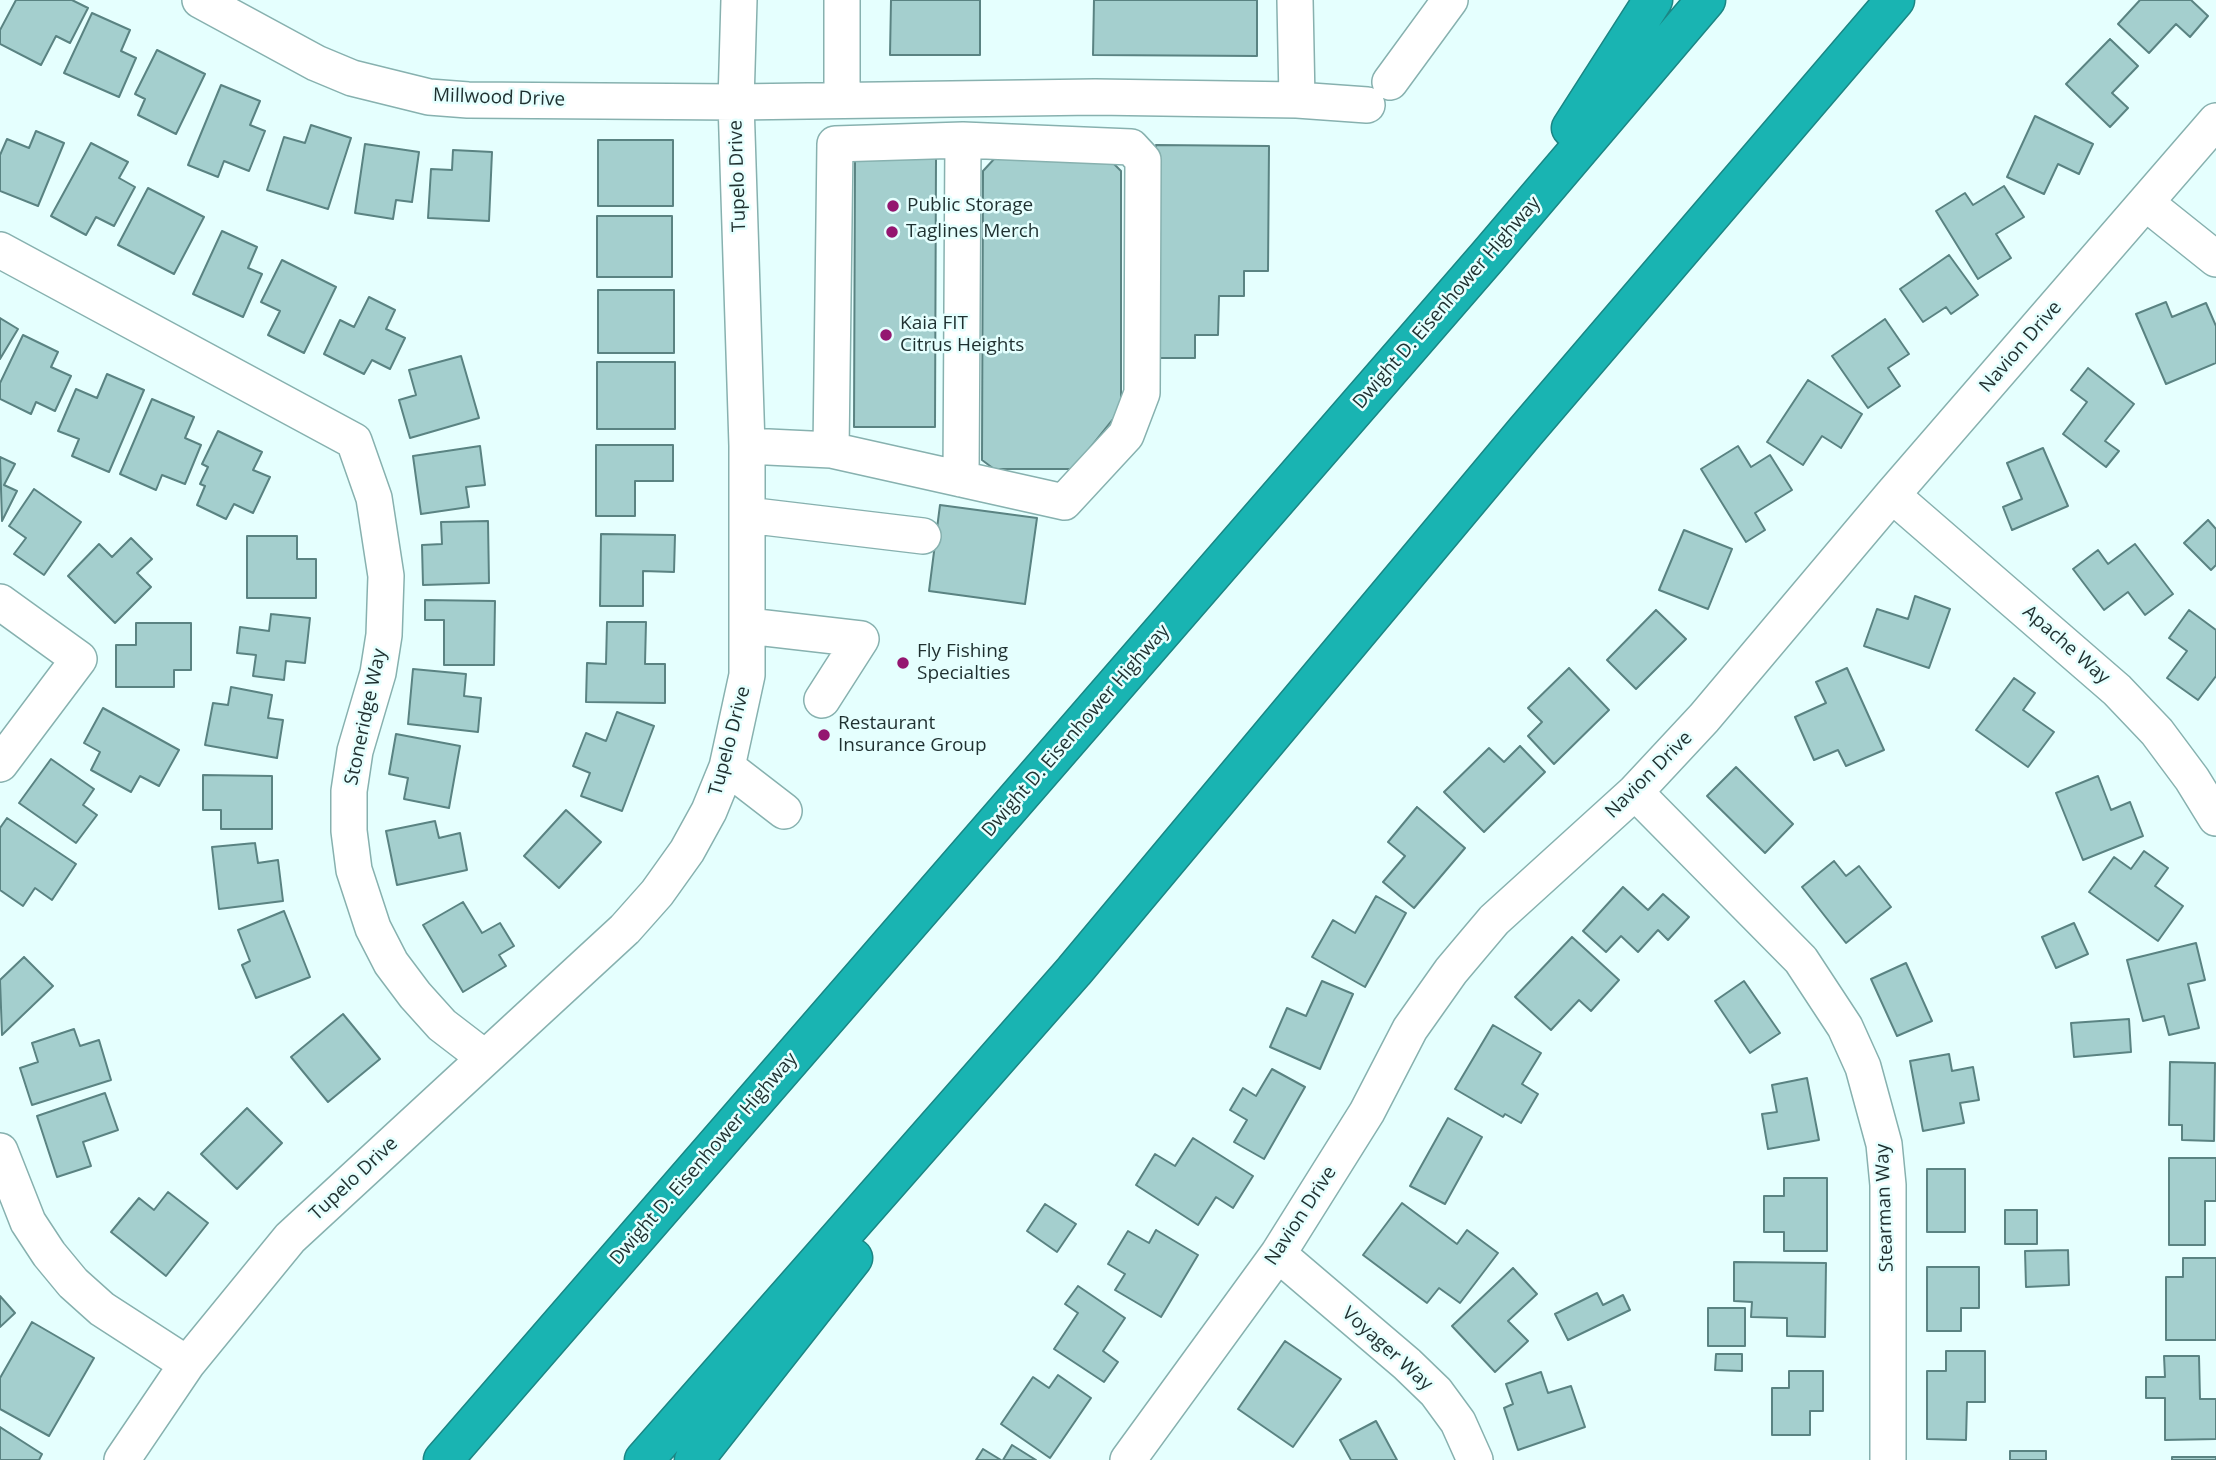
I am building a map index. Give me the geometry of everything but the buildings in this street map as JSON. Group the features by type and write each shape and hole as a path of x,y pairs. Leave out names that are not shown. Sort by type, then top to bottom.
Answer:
{"highway":[{"path":"1488,256 1653,0"},
{"name":"Dwight D. Eisenhower Highway","path":"443,1460 1488,256 1706,0"},
{"path":"644,1460 1074,971 1516,443 1895,0"},
{"path":"1722,203 1924,0"},
{"path":"694,1460 1074,971"}],"street":[{"name":"Millwood Drive","path":"200,0 316,63 377,85 429,97 468,100 736,102 1095,97 1297,100 1379,93 1450,0"},
{"name":"Tupelo Drive","path":"122,1460 187,1364 290,1238 625,929 657,893 698,831 727,767 747,675 748,626 747,446 736,102 739,0"},
{"path":"831,450 835,144 842,0"},
{"path":"1295,0 1297,100"},
{"name":"Navion Drive","path":"1128,1460 1278,1254 1367,1112 1410,1030 1451,971 1494,920 1635,792 1704,718 1892,495 2216,121"},
{"path":"747,446 831,450 1063,502 1126,435 1142,393 1143,160 1131,147 962,140 835,144"},
{"path":"961,479 962,140"},
{"path":"2146,203 2216,259"},
{"name":"Stoneridge Way","path":"0,250 354,441 374,498 386,576 384,635 378,673 355,751 349,791 349,831 354,870 373,928 391,963 415,995 442,1024 485,1058"},
{"name":"Apache Way","path":"1892,495 2117,690 2157,733 2192,779 2216,818"},
{"path":"747,515 923,536"},
{"path":"0,603 79,659 0,764"},
{"path":"748,626 861,639 822,701"},
{"path":"727,767 784,811"},
{"name":"Stearman Way","path":"1635,792 1801,960 1845,1027 1863,1067 1884,1144 1888,1185 1888,1460"},
{"path":"0,1152 28,1222 73,1283 102,1309 187,1364"},
{"name":"Voyager Way","path":"1278,1254 1408,1364 1436,1392 1458,1422 1475,1460"}],"place":[{"name":"Public Storage","path":"893,206"},
{"name":"Taglines Merch","path":"892,232"},
{"name":"Kaia FIT Citrus Heights","path":"886,335"},
{"name":"Fly Fishing Specialties","path":"903,663"},
{"name":"Restaurant Insurance Group","path":"824,735"}]}
